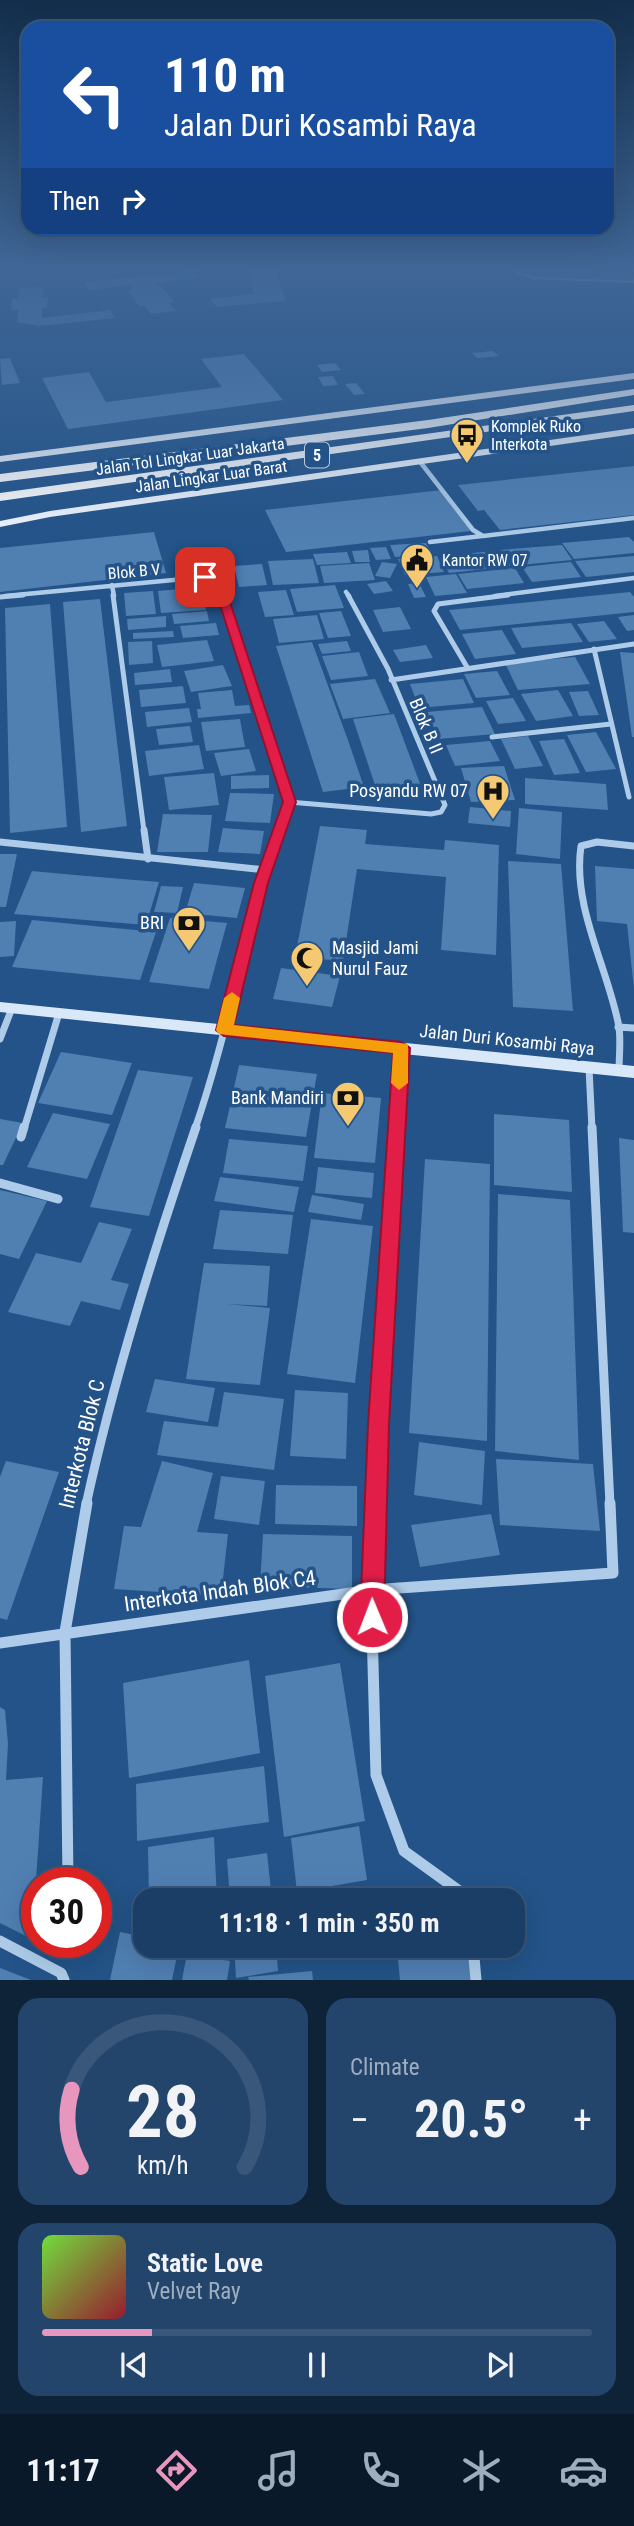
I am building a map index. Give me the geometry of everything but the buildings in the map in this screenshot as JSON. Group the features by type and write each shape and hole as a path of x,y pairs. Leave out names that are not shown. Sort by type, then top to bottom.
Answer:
{"highway":[{"name":"Jalan Tol Lingkar Luar Jakarta","path":"0,478 414,425 634,392"},
{"name":"Jalan Tol Lingkar Luar Jakarta","path":"0,497 408,442 634,408"}],"main road":[{"path":"0,459 634,376"},
{"name":"Jalan Lingkar Luar Barat","path":"0,524 50,514 634,431"},
{"path":"0,515 50,514"},
{"name":"Jalan Duri Kosambi Raya","path":"6,1007 626,1071"}],"street":[{"path":"421,463 473,530 482,536"},
{"path":"430,542 634,518"},
{"name":"Blok B V","path":"0,597 205,577 218,581 289,802"},
{"path":"467,667 434,611 438,604 634,578"},
{"path":"112,585 148,859"},
{"name":"Blok B II","path":"289,802 431,814 441,812 445,805 360,613 346,592"},
{"path":"391,680 634,644"},
{"path":"594,649 629,797"},
{"path":"492,737 611,723"},
{"path":"0,842 266,870 289,802"},
{"path":"626,1071 618,1027 594,942 576,859 581,846 588,842 634,846"},
{"name":"Interkota Blok C","path":"68,1867 65,1632 80,1533 101,1437 161,1230 213,1077 266,870"},
{"path":"0,1039 6,1007"},
{"path":"20,1137 59,1013"},
{"path":"618,1027 634,1028"},
{"path":"402,1048 378,1424 371,1590 376,1775 380,1794 404,1851 454,1888"},
{"name":"Interkota Indah Blok C4","path":"0,1643 371,1590 613,1573 589,1068"},
{"path":"0,1182 58,1199"},
{"path":"0,1941 61,1973 64,1980"},
{"path":"474,1958 476,1980"}],"slow traffic":[{"path":"232,998 224,1030 402,1048 399,1083"}],"place":[{"name":"Komplek Ruko Interkota","path":"467,465"},
{"name":"Kantor RW 07","path":"417,590"},
{"name":"Posyandu RW 07","path":"493,821"},
{"name":"BRI","path":"189,953"},
{"name":"Masjid Jami Nurul Fauz","path":"307,988"},
{"name":"Bank Mandiri","path":"348,1128"}],"route":[{"path":"205,577 218,581 289,802 261,883 224,1030 402,1048 378,1424 372,1617"}]}
